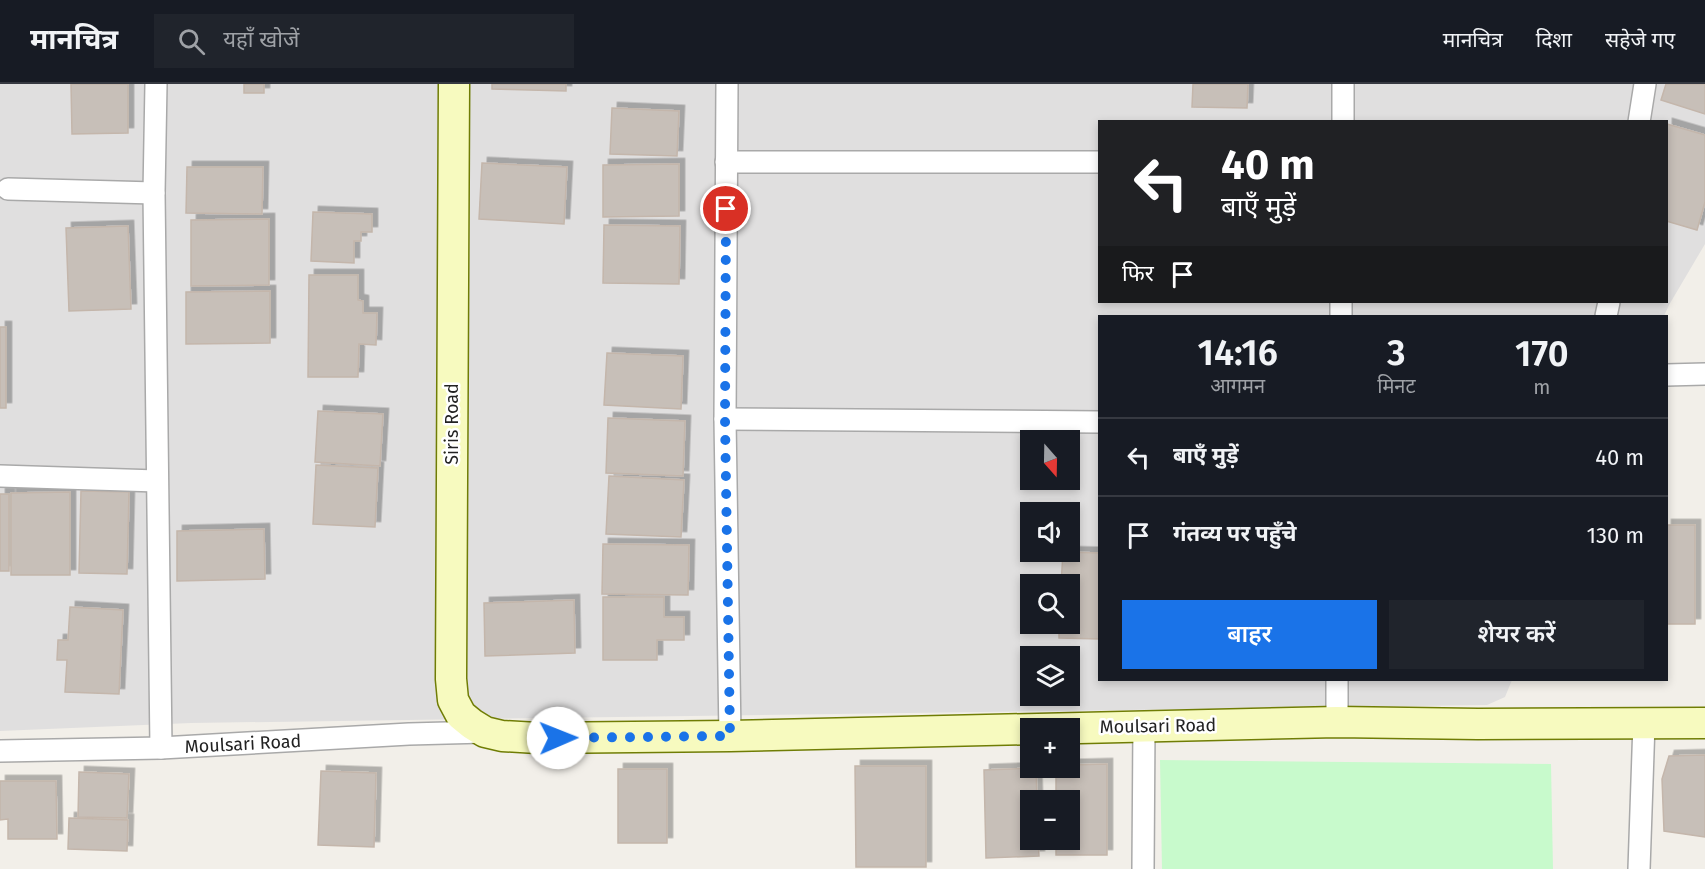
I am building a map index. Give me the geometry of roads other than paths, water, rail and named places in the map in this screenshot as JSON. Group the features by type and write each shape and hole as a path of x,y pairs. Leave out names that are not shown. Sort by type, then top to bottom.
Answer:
{"street":[{"path":"156,84 154,193 161,748"},
{"name":"Siris Road","path":"454,84 451,679 453,700 461,715 471,724 494,734"},
{"path":"727,84 725,419 730,736"},
{"path":"1343,84 1343,120"},
{"path":"1639,120 1645,84"},
{"path":"726,162 1098,162"},
{"path":"8,189 154,193"},
{"path":"1668,375 1705,374"},
{"path":"725,419 1098,422"},
{"path":"0,476 157,481"},
{"path":"1337,681 1337,722"},
{"name":"Moulsari Road","path":"0,751 161,748 409,734 494,734 537,738 730,736 1337,722 1705,723"},
{"path":"1638,869 1644,723"},
{"path":"1143,869 1144,726"}]}
